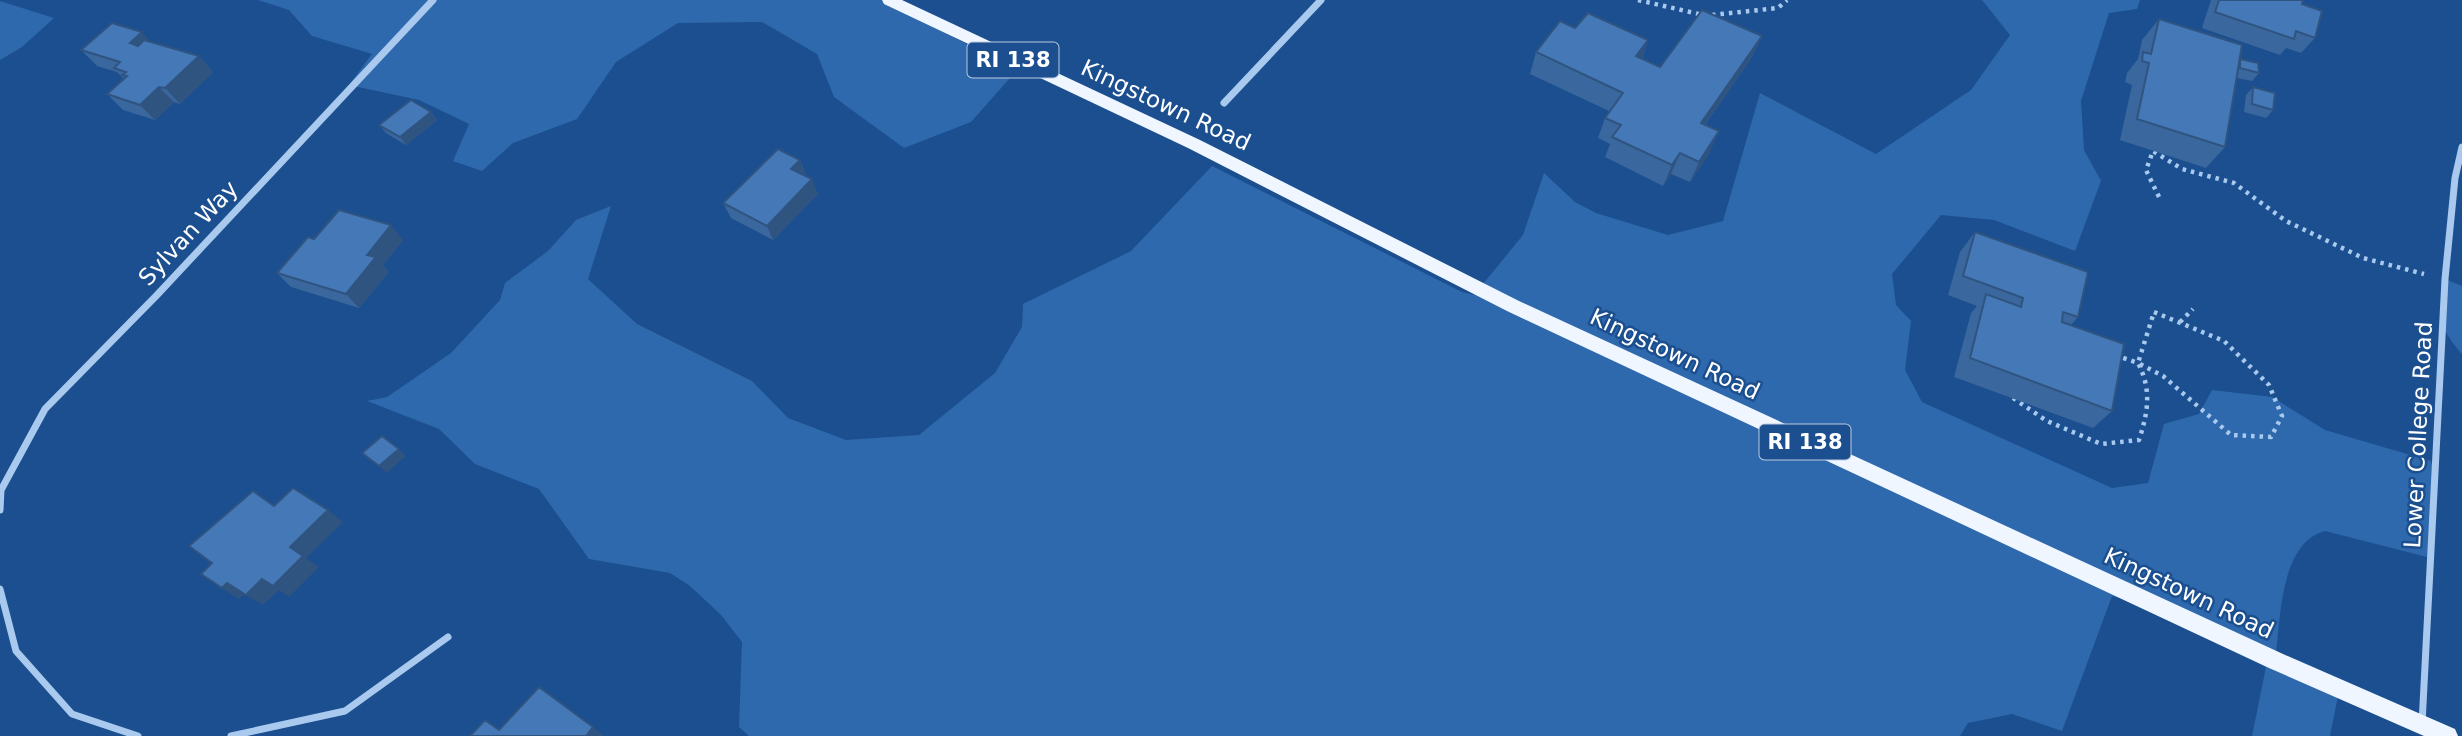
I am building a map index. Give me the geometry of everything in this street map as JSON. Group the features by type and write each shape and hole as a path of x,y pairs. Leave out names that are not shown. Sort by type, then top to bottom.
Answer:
{"main road":[{"name":"Kingstown Road","path":"889,0 1194,144 1513,306 2276,661 2448,736"}],"street":[{"name":"Sylvan Way","path":"0,510 1,490 45,409 157,295 433,0"},
{"path":"1224,103 1321,0"},
{"name":"Lower College Road","path":"2422,725 2445,279 2455,178 2462,147"},
{"path":"0,589 16,651 72,714 138,736"},
{"path":"231,736 345,711 448,637"}],"path":[{"path":"1638,0 1697,15 1735,15 1757,7 1778,8 1787,0"},
{"path":"2159,197 2146,170 2153,151 2182,169 2234,183 2286,221 2363,258 2445,279"},
{"path":"2180,321 2193,309"},
{"path":"2012,398 2046,421 2101,444 2139,440 2150,405 2148,380 2138,363 2154,312 2224,341 2269,385 2282,416 2271,437 2231,435 2163,376 2138,363 2108,353"}],"shaded area":[{"path":"258,0 881,0 1017,70 971,122 904,148 834,97 817,54 762,22 678,23 616,62 577,119 513,143 482,171 453,161 469,124 419,100 349,85 372,54 312,36 289,10"},
{"path":"1982,0 2140,0 2137,9 2109,13 2081,101 2084,150 2101,181 2075,251 1994,220 1941,215 1892,274 1896,305 1911,321 1905,370 1922,402 2112,488 2148,483 2164,424 2199,414 2212,390 2272,397 2325,430 2431,461 2434,473 2431,554 2427,557 2325,531 2310,538 2291,567 2281,605 2275,661 2338,696 2330,736 2252,736 2266,667 2139,603 2112,596 2062,731 2012,714 1968,723 1960,736 749,736 739,727 742,642 721,615 690,586 670,573 589,559 539,489 475,464 439,429 367,401 387,397 451,353 500,300 505,283 548,251 576,220 611,206 588,279 637,324 752,381 788,418 846,440 919,435 995,373 1022,327 1023,304 1131,251 1212,166 1462,292 1474,295 1523,235 1544,173 1575,202 1596,213 1668,235 1723,221 1760,93 1876,154 1971,90 2010,35"},
{"path":"0,1 54,18 22,47 0,60"},
{"path":"2445,279 2462,286 2462,354 2448,336 2442,320 2441,302"}],"building":[{"path":"2219,0 2303,0 2302,4 2322,11 2315,38 2296,31 2294,39 2215,12"},
{"path":"1702,10 1762,36 1701,123 1719,131 1699,162 1680,153 1672,165 1612,137 1621,125 1605,118 1623,93 1536,52 1560,21 1575,28 1588,13 1648,40 1636,56 1660,67"},
{"path":"2159,19 2242,45 2225,147 2137,119 2149,63 2142,61 2143,52 2151,54"},
{"path":"112,23 142,32 130,43 138,46 144,40 199,56 165,88 159,87 140,105 107,94 127,76 122,75 126,72 114,68 120,62 81,50"},
{"path":"2240,59 2258,63 2259,73 2240,68"},
{"path":"2253,87 2275,93 2273,110 2252,104"},
{"path":"411,100 431,112 400,137 379,125"},
{"path":"778,149 800,160 791,169 812,179 767,226 723,203"},
{"path":"339,210 391,225 367,255 376,257 346,294 277,273 308,237 314,239"},
{"path":"1975,232 2088,272 2078,317 2063,312 2062,322 2124,344 2112,411 1970,358 1986,294 2021,307 2023,298 1963,276"},
{"path":"382,436 399,449 379,466 362,453"},
{"path":"293,488 328,510 290,547 303,556 273,586 262,579 246,595 227,583 222,588 201,574 212,563 189,546 253,491 274,506"},
{"path":"539,687 593,727 586,736 470,736 485,720 499,730"}]}
